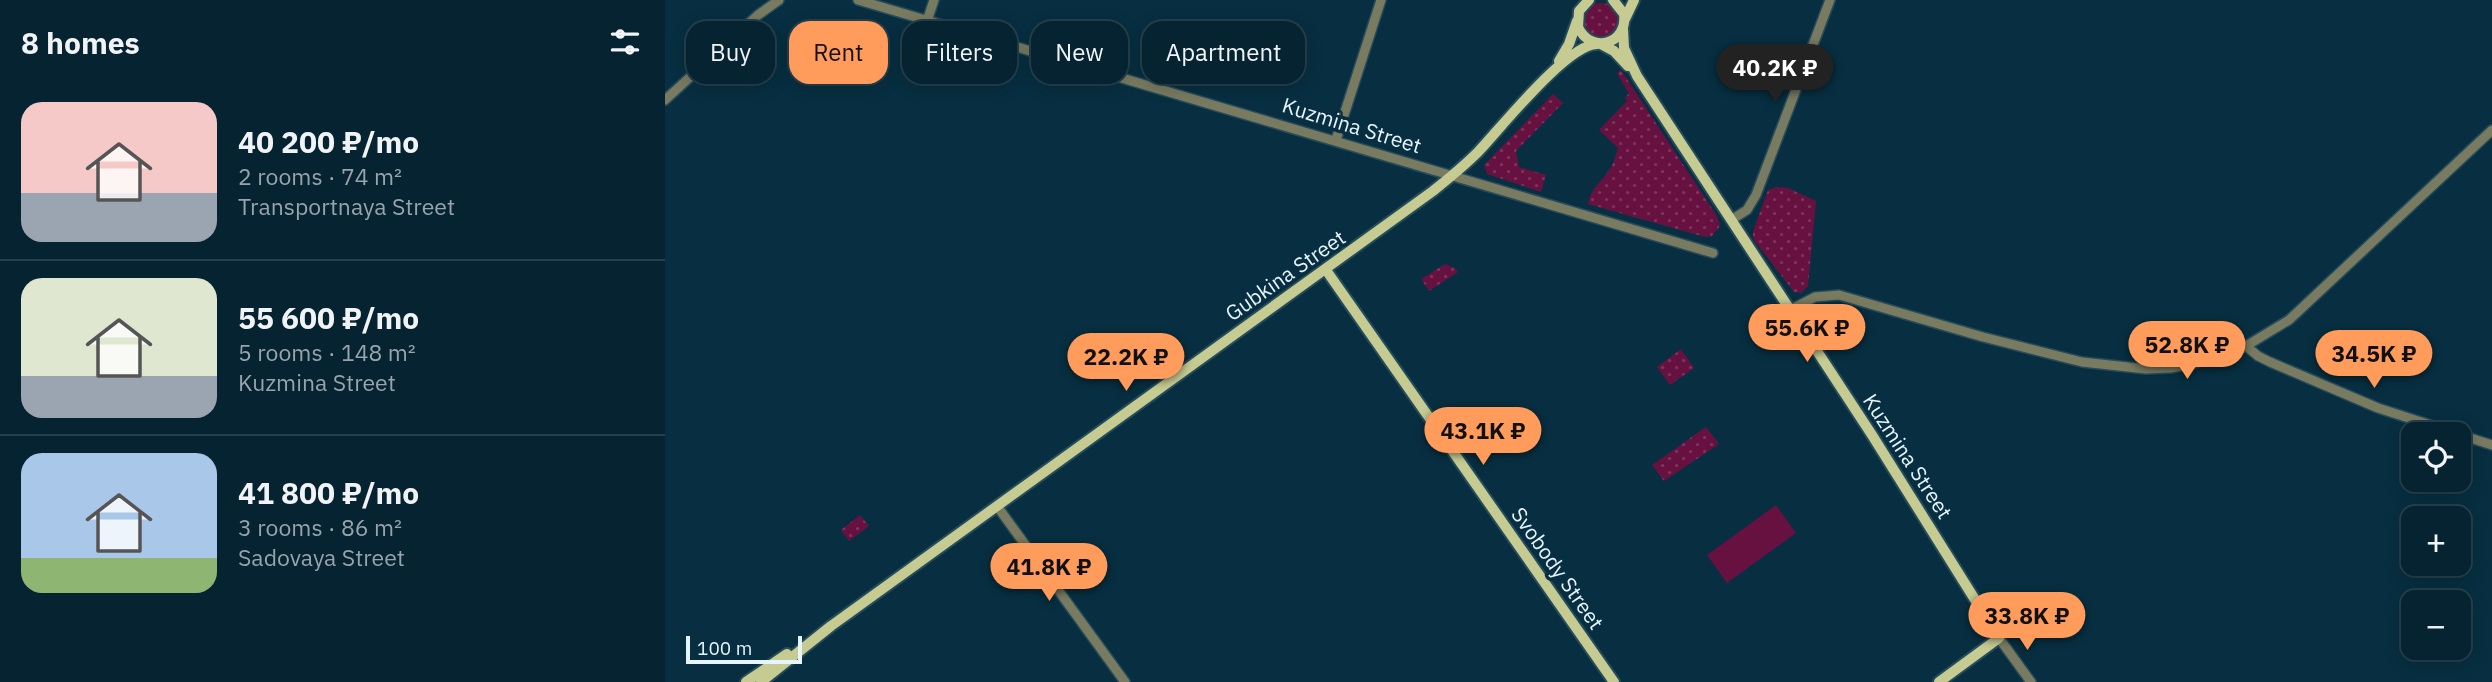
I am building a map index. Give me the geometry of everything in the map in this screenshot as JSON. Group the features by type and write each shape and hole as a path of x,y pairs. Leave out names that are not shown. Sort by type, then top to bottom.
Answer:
{"main road":[{"path":"1552,72 1569,44 1581,8 1589,0"},
{"path":"1613,0 1622,10 1625,48 1637,76"},
{"path":"1552,72 1586,45 1614,40 1624,25 1634,0"},
{"path":"1577,19 1582,35 1614,51 1637,76"},
{"name":"Gubkina Street","path":"746,682 817,636 1326,270 1453,175 1552,72"},
{"name":"Kuzmina Street","path":"1637,76 1872,435 1999,638"},
{"name":"Svobody Street","path":"1326,270 1614,682"},
{"name":"Gubkina Street","path":"761,682 817,636"},
{"path":"1939,682 1999,638"}],"street":[{"path":"665,100 758,15 779,0"},
{"name":"Kuzmina Street","path":"858,0 927,21"},
{"path":"927,21 934,0"},
{"path":"1336,140 1381,0"},
{"path":"1731,220 1747,210 1756,195 1830,0"},
{"name":"Kuzmina Street","path":"1017,47 1713,253"},
{"path":"1790,310 1815,297 1839,295 2046,354 2120,367 2180,367 2246,346 2276,329 2305,307 2492,130"},
{"path":"2246,346 2258,356 2335,391 2492,445"},
{"path":"997,506 1125,682"},
{"name":"Kuzmina Street","path":"1999,638 2031,682"}],"shaded area":[{"path":"1601,3 1613,8 1618,20 1613,32 1601,37 1589,32 1584,20 1589,8"},
{"path":"1621,70 1717,216 1720,226 1712,236 1705,237 1588,204 1594,190 1612,165 1618,148 1599,130 1627,101 1625,97 1629,94 1617,73"},
{"path":"1553,94 1563,103 1516,151 1519,167 1546,175 1541,192 1487,174 1484,165"},
{"path":"1788,188 1816,201 1808,286 1801,293 1794,292 1753,239 1753,231 1768,190"},
{"path":"1445,264 1458,272 1429,291 1421,279"},
{"path":"1681,349 1694,368 1670,385 1657,367"},
{"path":"1706,427 1719,444 1664,481 1652,465"},
{"path":"1776,505 1796,533 1727,583 1707,555"},
{"path":"860,515 869,526 849,541 841,530"}]}
